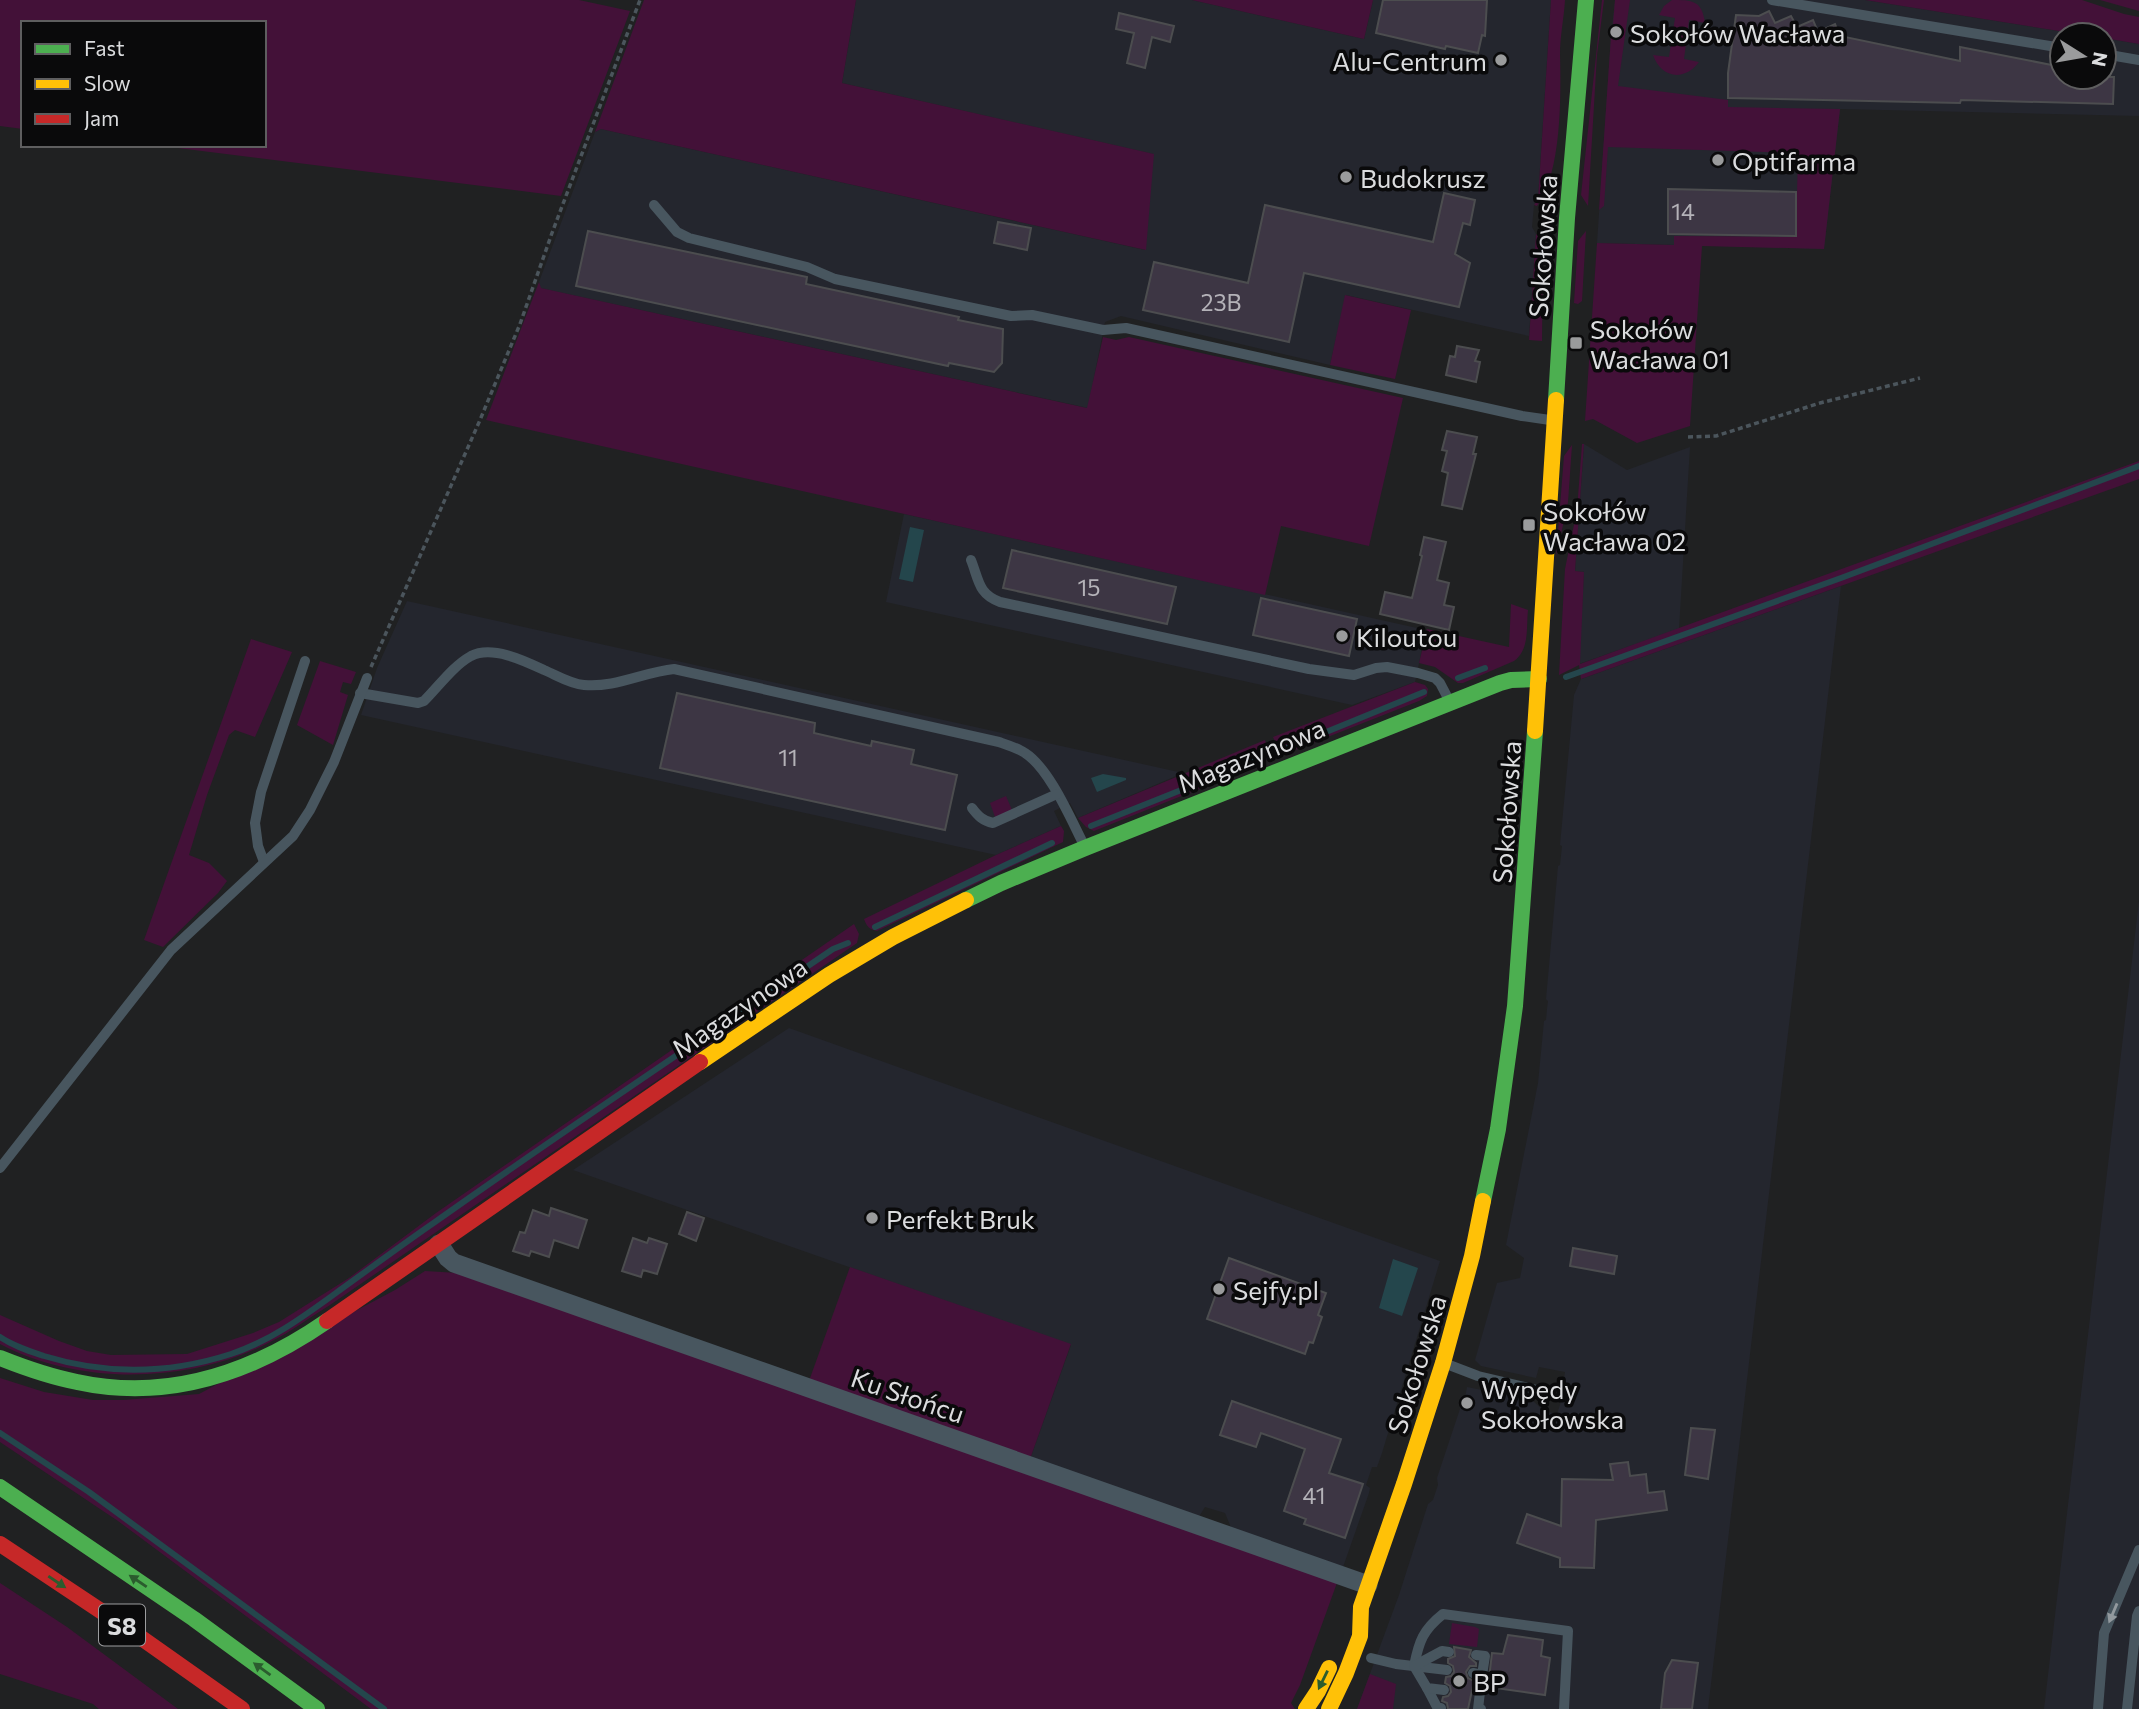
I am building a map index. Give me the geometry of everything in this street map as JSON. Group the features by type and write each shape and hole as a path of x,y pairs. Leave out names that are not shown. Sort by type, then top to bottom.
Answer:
{"main road":[{"name":"Sokołowska","path":"1329,1709 1360,1636 1361,1607 1443,1363 1482,1213 1511,1041 1524,901 1574,122 1586,0"},
{"name":"Magazynowa","path":"0,1358 55,1379 112,1389 168,1388 216,1379 261,1362 282,1351 439,1244 712,1054 863,955 949,908 1085,848 1500,682 1539,679"},
{"name":"S8","path":"0,1487 194,1619 317,1709"},
{"name":"S8","path":"0,1544 242,1709"},
{"name":"Sokołowska","path":"1342,1632 1361,1607"},
{"path":"1306,1709 1335,1651"}],"street":[{"name":"Ku Słońcu","path":"439,1244 454,1263 1368,1586"}],"lane":[{"path":"1772,0 2048,46"},
{"path":"2118,56 2139,60"},
{"path":"654,205 677,232 689,239 807,267 835,279 1011,316 1032,315 1103,330 1126,328 1554,421"},
{"path":"971,560 982,590 989,598 1000,602 1309,669 1354,675 1387,667 1418,673 1435,678 1450,702"},
{"path":"360,693 418,703 433,693 462,663 470,657 484,653 495,653 527,662 582,685 606,684 674,669 999,742 1023,751 1036,761 1047,776 1085,848"},
{"path":"264,862 258,846 255,823 261,792 305,661"},
{"path":"0,1168 171,950 293,836 310,810 334,762 367,678"},
{"path":"972,808 977,816 993,823 1057,794"},
{"path":"1443,1363 1478,1376 1545,1392"},
{"path":"2098,1709 2104,1633 2139,1550"},
{"path":"2127,1709 2139,1611"},
{"path":"1441,1708 1437,1707 1414,1665 1419,1641 1430,1624 1443,1614 1569,1632 1564,1709"},
{"path":"1360,1636 1371,1658"},
{"path":"1414,1665 1441,1651 1449,1652"},
{"path":"1476,1655 1485,1656 1478,1674 1475,1694 1478,1709"},
{"path":"1346,1673 1371,1658 1447,1670"},
{"path":"1427,1688 1444,1690"}],"path":[{"path":"367,678 520,324 640,0"},
{"path":"1688,437 1716,436 1820,403 1920,377"}],"shaded area":[{"path":"0,0 579,0 630,11 561,196 170,147 266,147 266,21 21,21 21,129 0,126"},
{"path":"644,0 856,0 842,83 1154,154 1146,250 601,129 595,132"},
{"path":"856,0 1192,0 1364,39 1373,0 1551,0 1538,199 1534,205 1532,227 1536,234 1529,336 1346,295 1330,365 1121,316 1105,322 1088,408 540,288 539,282 595,132 601,129 1145,250 1153,154 842,83"},
{"path":"1192,0 1373,0 1364,39"},
{"path":"1551,0 1565,0 1560,47 1560,111 1556,154 1545,191 1537,206 1534,205 1538,199"},
{"path":"1602,0 1604,0 1597,55 1588,206 1581,195"},
{"path":"1615,0 1865,0 2048,29 2048,91 2118,91 2118,40 2139,44 2139,116 1840,109 1824,249 1597,243"},
{"path":"1615,0 1630,0 1618,86 1728,100 1728,107 1840,109 1824,249 1702,246 1690,426 1637,443 1593,419 1585,421 1597,243 1674,245 1674,236 1796,237 1798,153 1608,147 1604,206 1599,210 1611,36 1619,36 1621,25 1613,24"},
{"path":"1672,0 1695,3 1704,15 1705,23 1689,20 1684,59 1699,62 1687,73 1680,75 1673,75 1661,69 1653,55 1669,57 1675,18 1659,15 1664,6"},
{"path":"1865,0 2082,0 2139,17 2139,44 2118,40 2118,21 2048,21 2048,29"},
{"path":"2100,0 2139,0 2139,11"},
{"path":"1586,231 1582,301 1578,304 1574,303 1578,241"},
{"path":"1536,234 1543,249 1542,341 1529,340"},
{"path":"539,282 541,288 1087,408 1103,337 1116,340 1129,337 1403,398 1369,546 1281,526 1265,595 486,420"},
{"path":"1345,295 1411,310 1395,379 1330,365"},
{"path":"1582,444 1575,571 1584,572 1580,664 2139,461 2139,479 1581,679 1579,665 1559,675 1565,569 1577,510"},
{"path":"1584,444 1627,470 1690,447 1679,629 1579,664 1584,572 1575,571"},
{"path":"1572,445 1568,502 1556,557 1564,456"},
{"path":"904,514 1426,630 1415,682 1352,705 886,602"},
{"path":"1841,586 1708,1709 1357,1709 1399,1595 1428,1504 1433,1500 1438,1485 1437,1478 1461,1406 1464,1404 1467,1387 1532,1400 1544,1411 1557,1414 1560,1405 1565,1372 1539,1367 1536,1378 1481,1366 1475,1360 1497,1283 1520,1278 1524,1258 1506,1245 1538,1083 1546,1020 1574,695 1581,679"},
{"path":"407,601 1183,773 1078,818 1070,803 1054,811 1061,826 996,855 361,715 377,668"},
{"path":"1511,604 1528,610 1525,644 1514,661 1463,683 1458,683 1435,667 1419,663 1427,629 1509,647"},
{"path":"251,639 292,652 255,737 235,730 229,735 189,855 209,863 227,881 163,947 144,940"},
{"path":"320,661 356,672 351,684 343,682 340,692 348,695 333,745 297,725"},
{"path":"1415,682 1428,689 1427,696 1419,701 1287,753 1279,750 1273,737"},
{"path":"1265,740 1268,752 1264,763 1094,831 1078,818"},
{"path":"1006,796 1012,810 995,817 990,803"},
{"path":"1061,826 1064,831 1063,842 877,931 866,924 864,919"},
{"path":"2139,901 2139,1709 2044,1709"},
{"path":"854,924 859,934 857,943 330,1305 270,1342 239,1356 205,1366 171,1372 135,1374 99,1373 65,1367 31,1358 0,1344 0,1315 59,1341 87,1351 111,1355 187,1354 279,1322 349,1278 436,1213"},
{"path":"789,1028 1440,1261 1382,1453 1377,1467 1372,1467 1366,1485 1370,1488 1369,1493 1342,1570 1232,1530 1225,1513 1205,1507 1198,1518 1030,1459 1071,1345 573,1170"},
{"path":"850,1267 1071,1344 1030,1459 809,1381"},
{"path":"425,1271 458,1273 1338,1580 1291,1703 1295,1709 371,1709 118,1521 0,1442 0,1378 44,1392 93,1400 199,1394 395,1290"},
{"path":"0,1583 67,1627 178,1709 99,1709 93,1704 0,1674"},
{"path":"1452,1623 1479,1629 1477,1647 1449,1644"},
{"path":"1370,1674 1396,1684 1393,1709 1357,1709"}],"water":[{"path":"910,527 924,530 913,582 899,579"},
{"path":"1103,774 1126,780 1097,792 1091,778"},
{"path":"1393,1259 1418,1268 1402,1316 1379,1308"}],"building":[{"path":"1383,0 1487,0 1485,36 1482,35 1478,53 1446,46 1445,49 1376,33"},
{"path":"1769,11 1775,23 1791,16 1797,27 1813,20 1818,32 1835,24 1840,36 1960,61 1960,47 2048,64 2048,91 2113,91 2113,104 1728,98 1728,73 1736,15 1759,16"},
{"path":"1119,13 1174,26 1170,42 1152,37 1145,68 1127,63 1134,33 1116,29"},
{"path":"1668,189 1796,192 1796,236 1668,234"},
{"path":"1444,193 1475,200 1470,225 1463,223 1455,254 1470,263 1459,307 1304,273 1289,342 1143,310 1154,262 1248,283 1265,205 1433,242"},
{"path":"998,222 1031,228 1027,250 994,243"},
{"path":"588,231 807,277 806,284 1003,329 1002,363 994,372 949,363 948,366 576,286"},
{"path":"1457,346 1479,350 1475,361 1480,362 1476,382 1446,375 1450,356 1455,357"},
{"path":"1447,431 1477,437 1473,454 1476,454 1462,509 1442,505 1448,473 1442,471 1447,451 1442,450"},
{"path":"1424,537 1446,542 1437,580 1449,583 1444,605 1454,607 1449,630 1380,614 1385,592 1412,598"},
{"path":"1012,550 1176,587 1167,624 1003,588"},
{"path":"1261,598 1357,619 1349,656 1253,635"},
{"path":"677,693 815,723 814,733 871,746 872,741 914,750 911,764 957,775 945,830 660,768"},
{"path":"551,1208 587,1220 578,1248 554,1240 549,1257 531,1251 529,1256 513,1251 520,1232 525,1233 533,1210 549,1216"},
{"path":"687,1212 704,1218 696,1241 679,1234"},
{"path":"633,1238 647,1243 649,1238 667,1244 657,1274 643,1270 641,1277 622,1271"},
{"path":"1573,1248 1617,1256 1614,1274 1570,1266"},
{"path":"1229,1258 1326,1293 1318,1315 1322,1317 1313,1343 1309,1342 1305,1354 1207,1319"},
{"path":"1232,1401 1341,1439 1329,1473 1363,1484 1345,1538 1304,1524 1306,1519 1284,1511 1305,1449 1261,1433 1256,1447 1220,1435"},
{"path":"1691,1428 1715,1430 1708,1479 1685,1475"},
{"path":"1628,1462 1630,1476 1646,1474 1648,1493 1664,1491 1667,1510 1596,1520 1594,1568 1560,1567 1560,1558 1517,1543 1527,1514 1561,1526 1562,1479 1613,1480 1610,1464"},
{"path":"1508,1635 1543,1640 1541,1656 1550,1658 1545,1695 1488,1687 1492,1653 1503,1654"},
{"path":"1454,1647 1471,1650 1469,1657 1476,1663 1476,1666 1470,1666 1466,1672 1468,1678 1474,1681 1468,1709 1448,1709 1447,1703 1442,1701 1443,1697 1451,1692 1450,1686 1445,1683 1446,1677 1454,1672 1448,1659 1455,1656"},
{"path":"1672,1660 1698,1663 1692,1709 1661,1709 1665,1673"}],"waterway":[{"path":"1566,677 1841,578 2139,466"},
{"path":"1458,678 1485,668"},
{"path":"1282,750 1424,692"},
{"path":"1091,826 1264,757"},
{"path":"875,927 1052,843"},
{"path":"0,1337 44,1356 91,1367 114,1369 138,1370 184,1365 208,1361 246,1349 302,1317 534,1153 833,949 848,943"},
{"path":"0,1433 89,1492 384,1709"}],"traffic: fast":[{"path":"1556,400 1567,218 1586,0"},
{"path":"966,900 1085,848 1500,683 1539,679"},
{"path":"1483,1201 1498,1129 1515,1006 1535,731"},
{"path":"0,1358 28,1369 77,1382 144,1388 177,1385 239,1368 269,1355 327,1321"},
{"path":"0,1487 194,1619 317,1709"}],"traffic: slow":[{"path":"1535,731 1556,400"},
{"path":"700,1062 829,975 893,937 966,900"},
{"path":"1329,1709 1360,1636 1361,1607 1443,1363 1472,1256 1483,1201"},
{"path":"1306,1709 1329,1668"}],"traffic: jam":[{"path":"327,1321 700,1062"},
{"path":"0,1544 242,1709"}],"place":[{"name":"Sokołów Wacława","path":"1616,32"},
{"name":"Alu-Centrum","path":"1501,60"},
{"name":"Optifarma","path":"1718,160"},
{"name":"Budokrusz","path":"1346,177"},
{"name":"Sokołów Wacława 01","path":"1576,343"},
{"name":"Sokołów Wacława 02","path":"1529,525"},
{"name":"Kiloutou","path":"1342,636"},
{"name":"Perfekt Bruk","path":"872,1218"},
{"name":"Sejfy.pl","path":"1219,1289"},
{"name":"Wypędy Sokołowska","path":"1467,1403"},
{"name":"BP","path":"1459,1681"}]}
